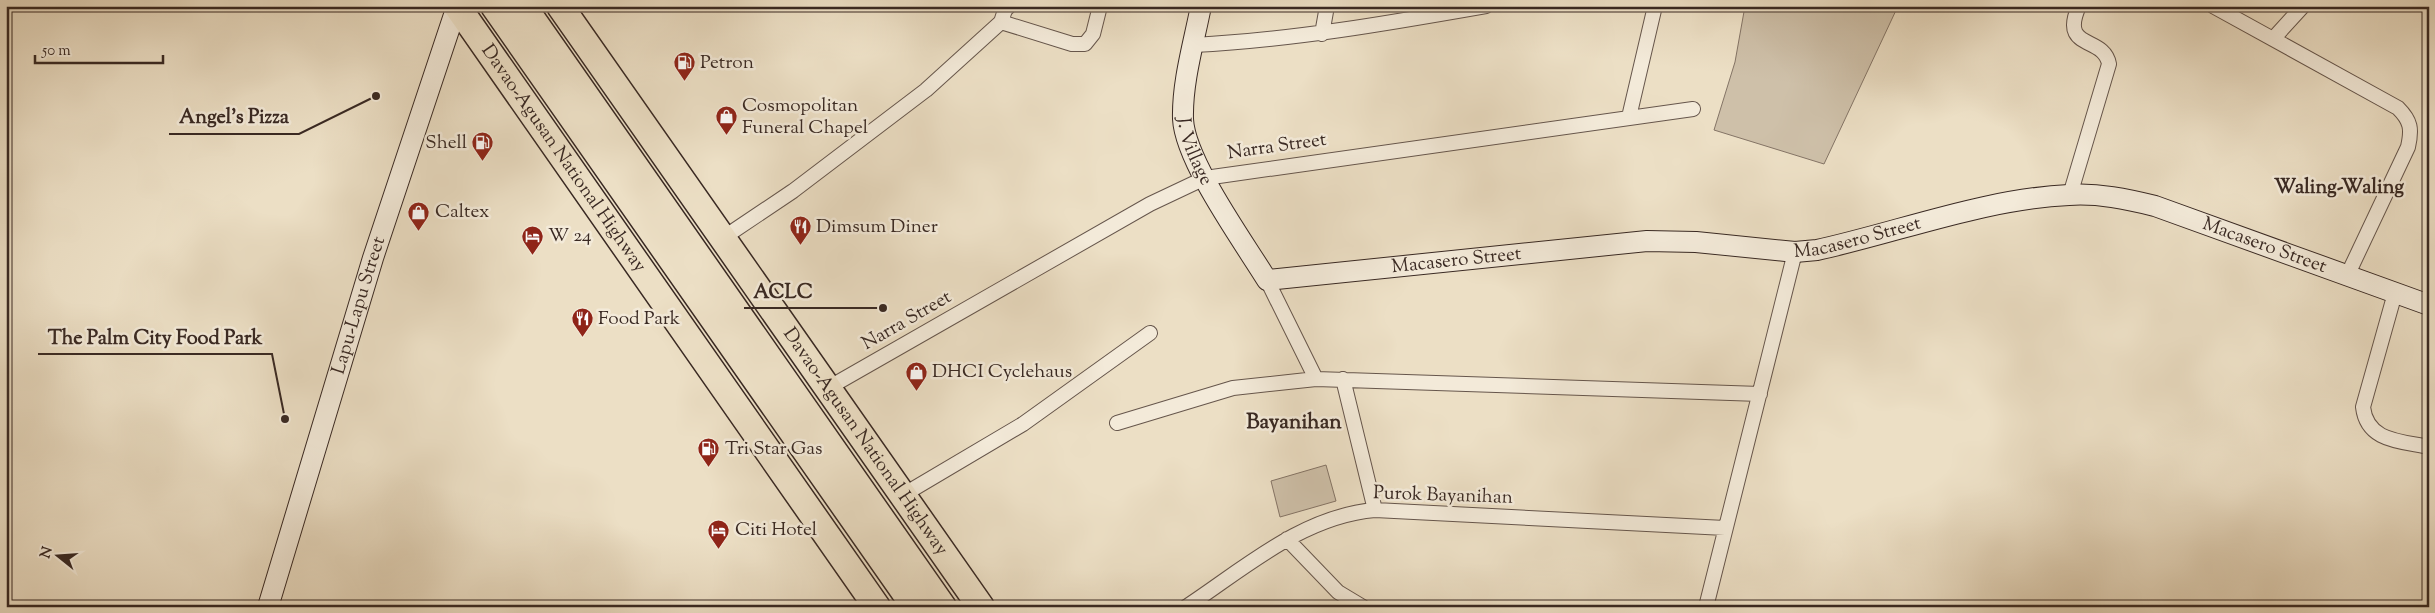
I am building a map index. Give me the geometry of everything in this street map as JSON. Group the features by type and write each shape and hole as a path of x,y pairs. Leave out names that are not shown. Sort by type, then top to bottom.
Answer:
{"highway":[{"name":"Davao-Agusan National Highway","path":"457,6 877,607"},
{"name":"Davao-Agusan National Highway","path":"494,6 943,607"},
{"name":"Davao-Agusan National Highway","path":"523,6 689,265 914,607"},
{"name":"Davao-Agusan National Highway","path":"560,6 981,607"}],"street":[{"name":"Lapu-Lapu Street","path":"268,607 373,258 457,6"},
{"path":"723,238 792,191 926,90 1002,11 1072,44 1085,44 1093,34 1100,6"},
{"name":"J. Village","path":"1201,6 1184,102 1183,119 1186,136 1191,152 1205,178 1267,280"},
{"path":"1322,34 1327,6"},
{"path":"1194,45 1255,42 1322,34 1486,6"},
{"path":"1629,117 1655,6"},
{"path":"2070,194 2109,64 2104,54 2078,39 2074,33 2074,18 2078,6"},
{"path":"2213,6 2398,108 2407,117 2410,124 2408,147 2348,274"},
{"path":"2273,39 2303,6"},
{"name":"Narra Street","path":"828,388 1150,204 1205,178 1693,108"},
{"name":"Macasero Street","path":"1267,280 1647,241 1696,242 1795,252 1817,250 1996,205 2070,194 2124,198 2155,206 2348,274 2429,305"},
{"path":"1706,607 1795,252"},
{"path":"1267,280 1316,379"},
{"path":"2396,292 2363,407 2364,419 2371,430 2379,435 2429,447"},
{"path":"903,495 1023,424 1150,333"},
{"path":"1117,423 1233,388 1316,379 1760,394"},
{"path":"1343,379 1376,510"},
{"name":"Purok Bayanihan","path":"1186,607 1287,539 1332,518 1358,512 1376,510 1725,528"},
{"path":"1287,539 1338,592 1363,607"}],"shaded area":[{"path":"1745,6 1898,6 1824,164 1714,130 1735,62"},
{"path":"1326,465 1336,501 1280,517 1271,481"}],"place":[{"name":"Petron","path":"684,82"},
{"name":"Angel's Pizza","path":"376,96"},
{"name":"Cosmopolitan Funeral Chapel","path":"726,136"},
{"name":"Shell","path":"483,162"},
{"name":"Caltex","path":"419,231"},
{"name":"Dimsum Diner","path":"800,246"},
{"name":"W 24","path":"532,255"},
{"name":"ACLC","path":"883,308"},
{"name":"Food Park","path":"582,338"},
{"name":"DHCI Cyclehaus","path":"916,391"},
{"name":"The Palm City Food Park","path":"285,419"},
{"name":"Tri Star Gas","path":"709,468"},
{"name":"Citi Hotel","path":"719,549"}],"district":[{"name":"Waling-Waling","path":"2339,188"},
{"name":"Bayanihan","path":"1294,423"}]}
